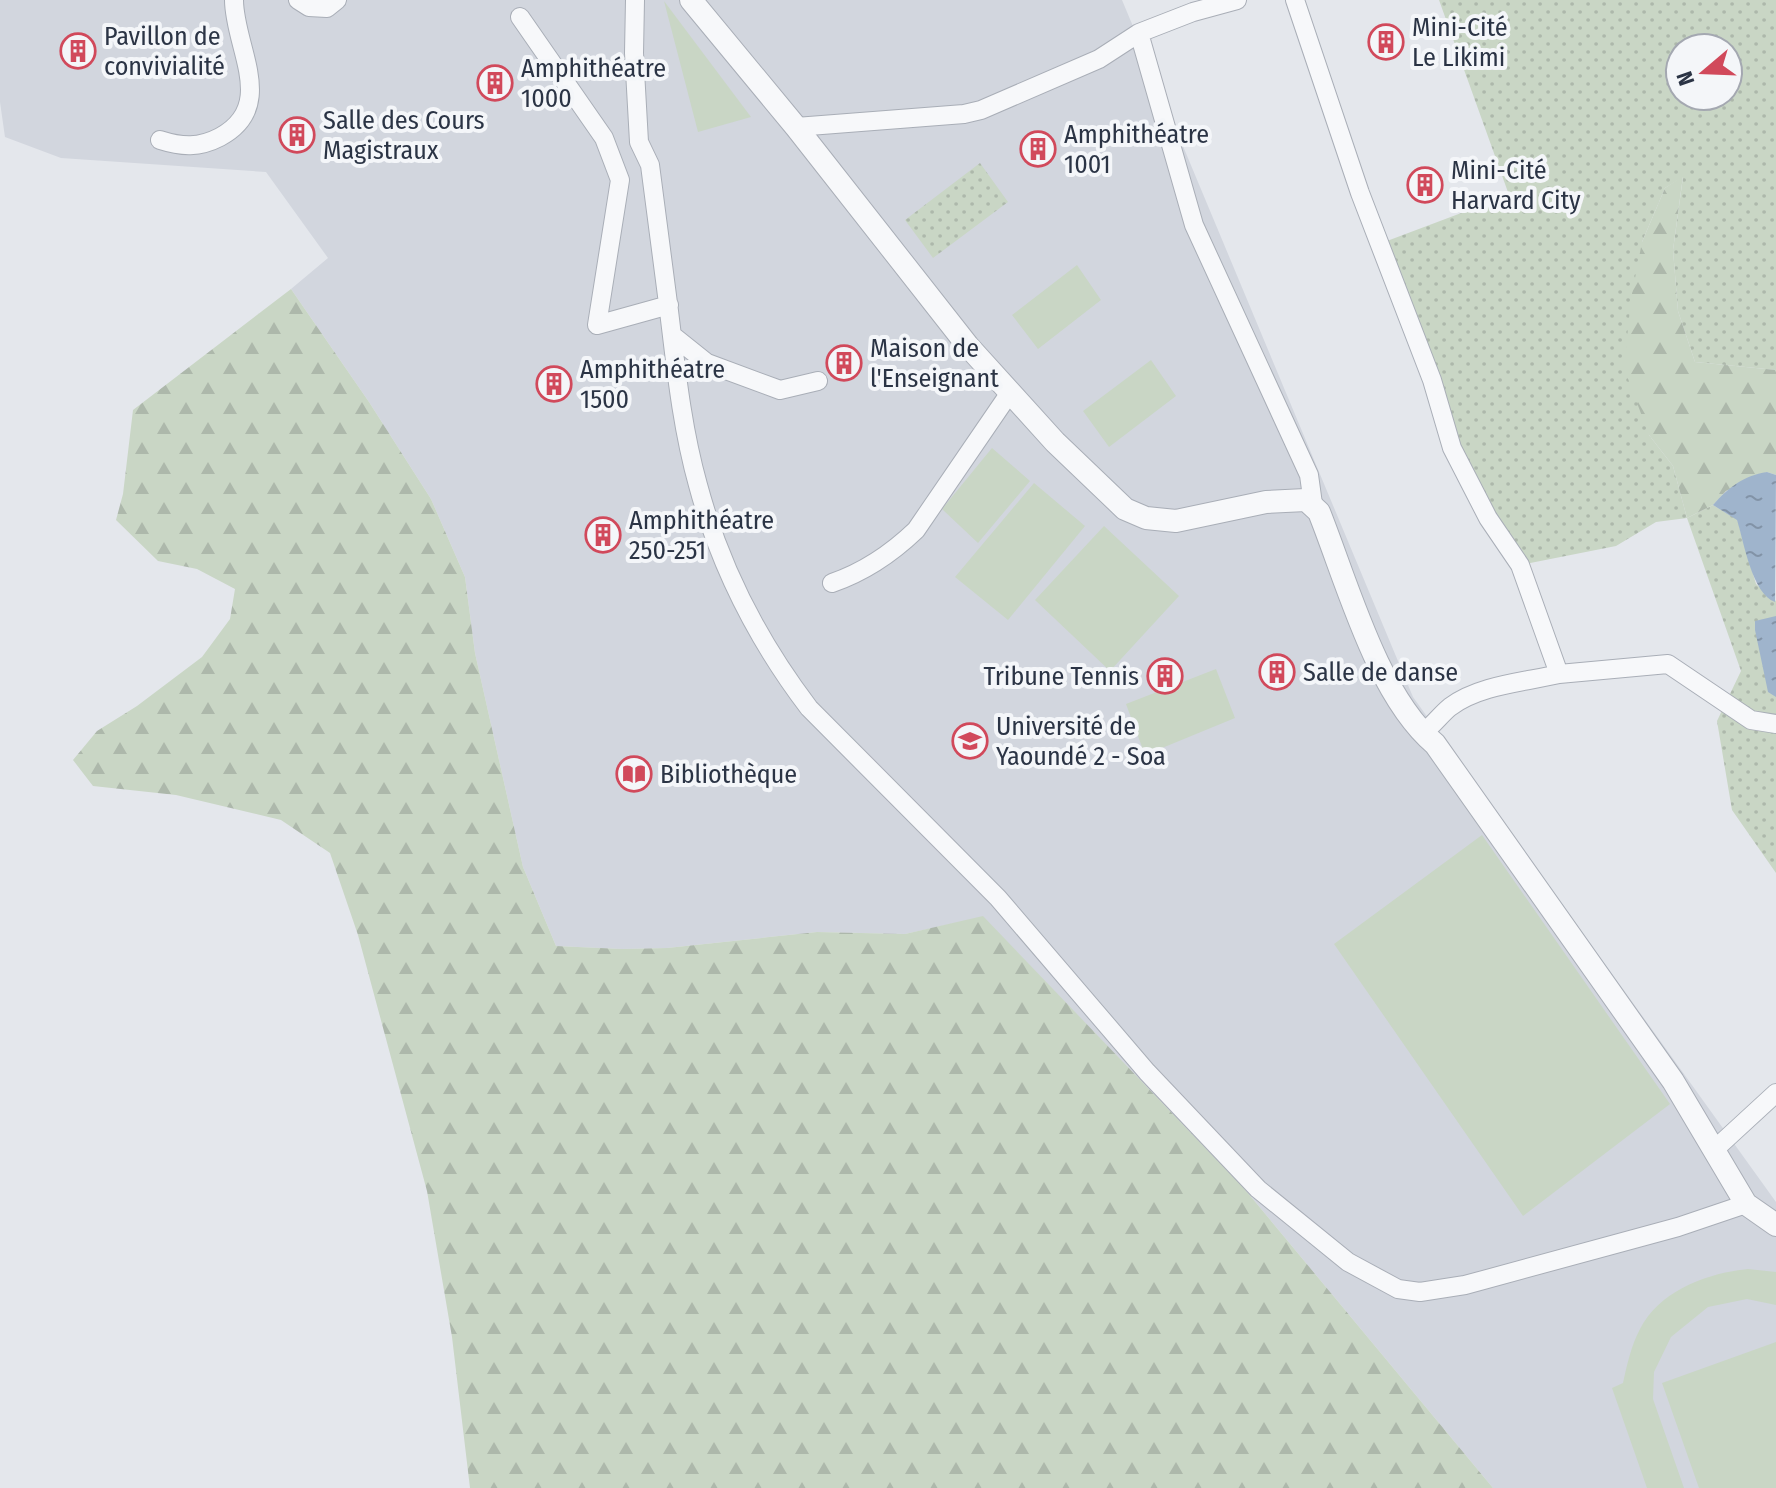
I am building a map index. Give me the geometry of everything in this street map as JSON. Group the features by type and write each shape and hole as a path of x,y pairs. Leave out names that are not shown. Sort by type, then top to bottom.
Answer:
{"street":[{"path":"160,140 179,146 198,145 235,127 248,107 251,89 234,0"},
{"path":"298,0 309,7 327,8 337,0"},
{"path":"635,0 634,53 639,142 650,165 687,438 698,485 746,613 782,672 809,708 998,898 1077,993 1258,1189 1348,1262 1398,1289 1420,1292 1465,1285 1678,1227 1746,1204"},
{"path":"691,0 796,127 968,346 1009,394 1099,487 1125,509 1146,518 1176,521 1266,502 1306,500 1313,504 1319,512 1384,674 1400,704 1422,733 1435,744 1632,1021 1673,1081 1746,1204 1776,1225"},
{"path":"796,127 964,114 981,110 1099,59 1139,33 1193,12 1237,0"},
{"path":"1295,0 1360,193 1432,380 1452,448 1488,518 1520,565 1559,674"},
{"path":"520,17 604,138 620,180 597,325 669,305"},
{"path":"1139,33 1194,225 1309,475 1313,504"},
{"path":"672,335 707,363 780,390 818,381"},
{"path":"832,583 855,575 900,546 916,530 1009,394"},
{"path":"1422,733 1450,707 1494,688 1559,674 1668,664 1751,720 1776,724"},
{"path":"1714,1150 1776,1093"}],"shaded area":[{"name":"Université de Yaoundé 2 - Soa","path":"0,0 1122,0 1413,697 1776,1202 1776,1488 1493,1488 1242,1186 983,917 905,934 817,932 667,948 556,946 523,867 475,653 465,577 431,499 291,289 328,258 266,172 61,158 5,137 0,102"}],"green space":[{"path":"1439,0 1776,0 1776,370 1695,362 1678,311 1673,250 1683,177 1665,188 1642,242 1649,435 1673,466 1687,518 1656,522 1616,546 1520,565 1488,518 1379,244 1509,195"},
{"path":"664,1 751,117 698,132"},
{"path":"980,163 1008,202 933,258 905,220"},
{"path":"1683,176 1673,250 1678,311 1695,362 1776,370 1776,475 1767,472 1726,491 1713,505 1687,518 1673,466 1649,435 1624,368 1631,299 1642,242 1665,188"},
{"path":"1077,265 1101,300 1038,349 1012,315"},
{"path":"291,289 431,499 465,577 475,653 523,867 556,946 667,948 817,932 905,934 983,916 1242,1186 1493,1488 470,1488 452,1337 427,1191 358,935 330,853 281,820 176,795 93,786 73,760 97,731 137,706 202,657 230,619 235,589 197,569 158,561 116,520 123,494 133,410"},
{"path":"1151,360 1176,396 1109,447 1083,411"},
{"path":"992,448 1030,481 978,543 942,509"},
{"path":"1034,483 1085,526 1008,620 955,577"},
{"path":"1713,505 1737,519 1756,584 1776,601 1776,873 1732,810 1717,721 1741,671 1687,518"},
{"path":"1104,526 1179,596 1110,671 1035,600"},
{"path":"1216,669 1235,718 1145,755 1126,704"},
{"path":"1482,835 1670,1104 1523,1216 1334,944"},
{"path":"1748,1269 1776,1272 1776,1305 1747,1299 1708,1307 1671,1337 1654,1372 1653,1399 1684,1488 1647,1488 1612,1388 1623,1383 1637,1335 1660,1304 1672,1294 1702,1279"},
{"path":"1776,1342 1776,1488 1699,1488 1662,1383"}],"water":[{"path":"1767,472 1776,475 1775,602 1760,589 1737,520 1713,505 1737,483"},
{"path":"1776,616 1776,697 1768,692 1755,621"}],"place":[{"name":"Mini-Cité Le Likimi","path":"1386,42"},
{"name":"Pavillon de convivialité","path":"78,51"},
{"name":"Amphithéatre 1000","path":"495,83"},
{"name":"Salle des Cours Magistraux","path":"297,135"},
{"name":"Amphithéatre 1001","path":"1038,149"},
{"name":"Mini-Cité Harvard City","path":"1425,185"},
{"name":"Maison de l'Enseignant","path":"844,363"},
{"name":"Amphithéatre 1500","path":"554,384"},
{"name":"Amphithéatre 250-251","path":"603,535"},
{"name":"Salle de danse","path":"1277,672"},
{"name":"Tribune Tennis","path":"1165,676"},
{"name":"Université de Yaoundé 2 - Soa","path":"970,741"},
{"name":"Bibliothèque","path":"634,774"}]}
